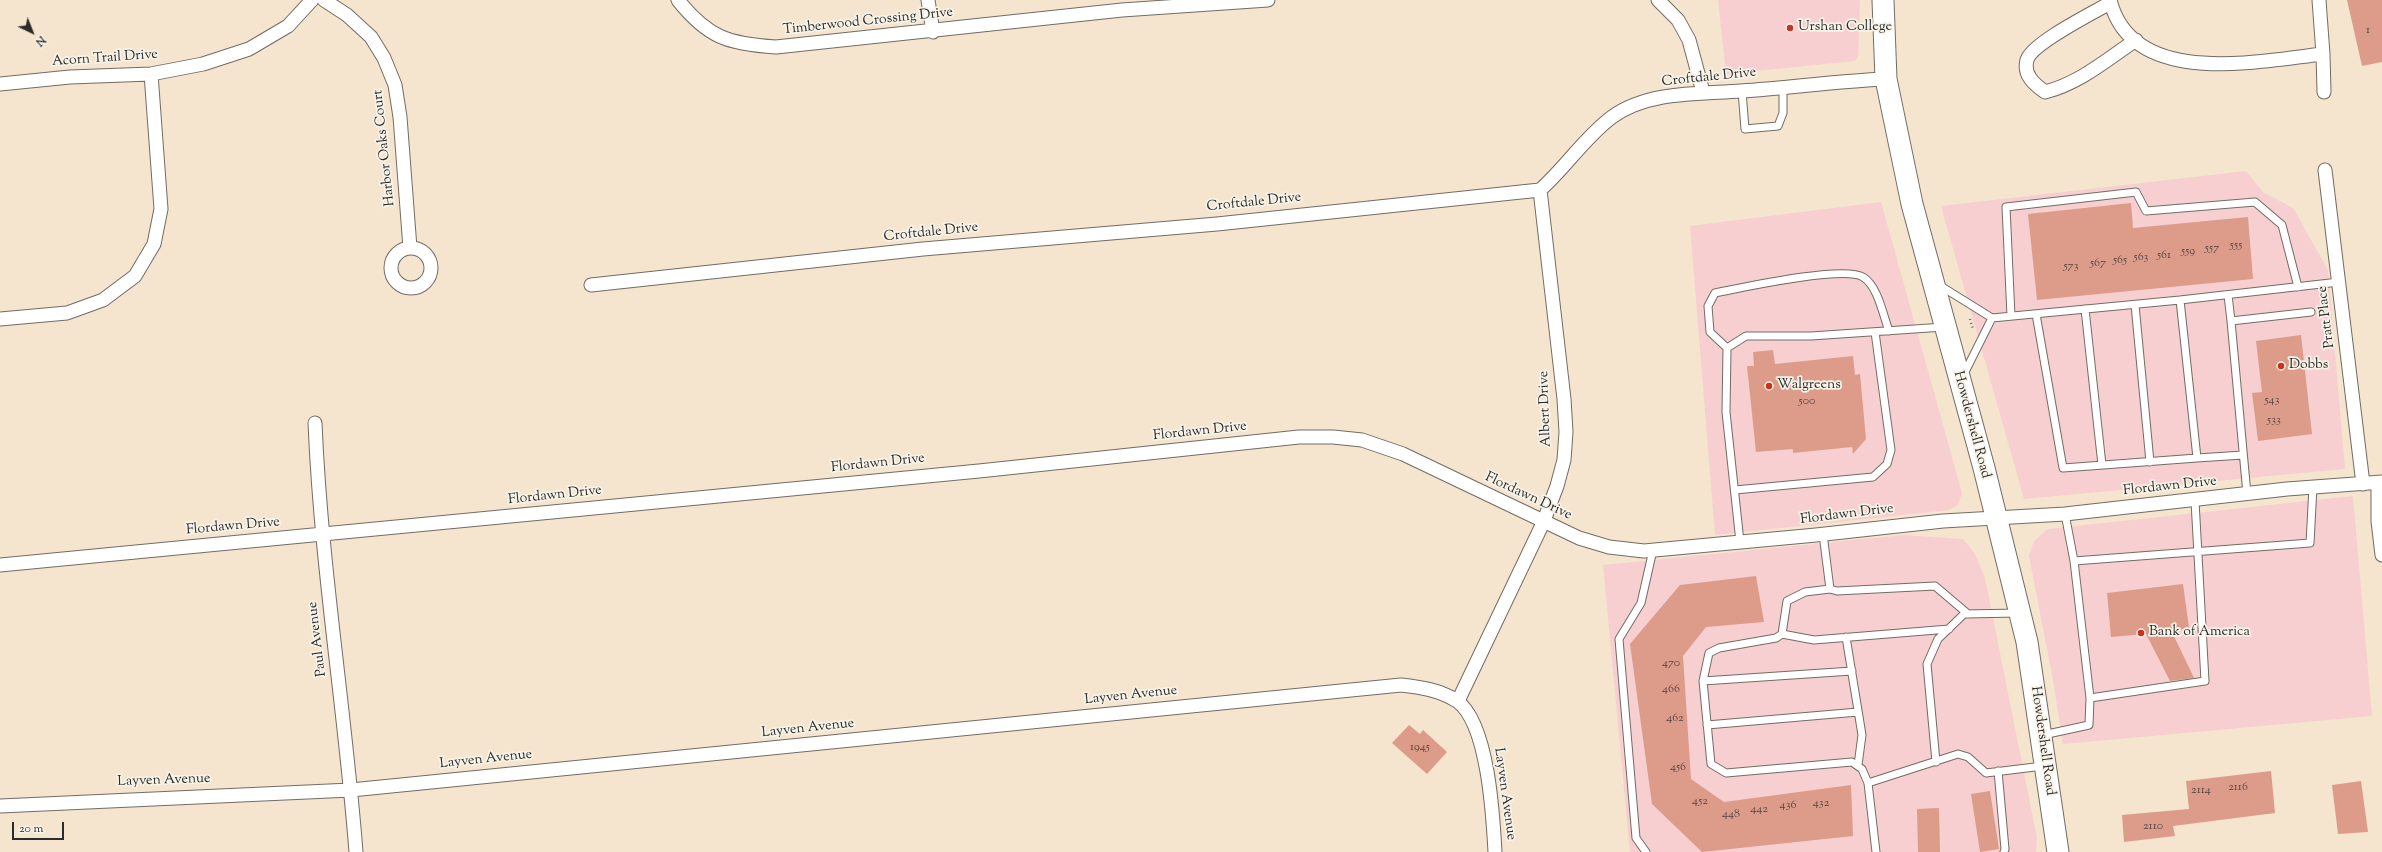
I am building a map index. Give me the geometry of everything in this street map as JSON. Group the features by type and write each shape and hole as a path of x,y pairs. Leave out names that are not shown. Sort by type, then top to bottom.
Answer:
{"main road":[{"name":"Howdershell Road","path":"1883,0 1886,79 1912,204 1996,519 2027,642 2058,852"}],"street":[{"name":"Acorn Trail Drive","path":"0,84 70,77 151,74 203,64 249,49 288,26 312,0"},
{"name":"Harbor Oaks Court","path":"324,0 347,14 371,37 384,58 395,85 400,117 410,248"},
{"name":"Timberwood Crossing Drive","path":"678,0 689,15 714,35 742,45 776,47 933,32 1122,10 1268,0"},
{"path":"928,0 933,32"},
{"path":"1658,0 1678,20 1689,40 1703,92"},
{"path":"2319,0 2324,54 2324,92"},
{"path":"2136,40 2077,81 2062,88 2045,92 2033,83 2026,71 2027,59 2038,47 2110,2 2121,25 2136,40 2152,52 2170,60 2188,63 2227,63 2324,54"},
{"path":"0,319 67,312 103,300 135,276 154,244 161,208 151,74"},
{"name":"Croftdale Drive","path":"591,285 923,249 1217,224 1540,190 1561,171 1589,139 1612,117 1635,105 1665,98 1703,92 1742,91 1783,86 1886,79"},
{"name":"Pratt Place","path":"2325,170 2363,484"},
{"name":"Albert Drive","path":"1458,701 1543,522 1564,460 1566,432 1540,190"},
{"name":"Paul Avenue","path":"315,423 322,536 351,790 356,852"},
{"name":"Flordawn Drive","path":"0,565 322,536 986,470 1299,437 1333,437 1362,440 1403,454 1579,538 1609,547 1653,550 1943,521 2065,514 2313,487 2380,483"},
{"path":"2380,483 2382,555"},
{"name":"Layven Avenue","path":"0,806 351,790 1401,685 1420,687 1440,692 1458,701 1475,722 1485,758 1495,852"}],"lane":[{"path":"1742,91 1745,129 1778,126 1783,113 1783,86"},
{"path":"2011,316 2006,207 2136,192 2146,211 2255,202 2282,225 2298,287"},
{"path":"1740,542 1726,412 1727,348 1710,332 1708,306 1715,293 1776,282 1847,273 1863,277 1874,289 1889,330"},
{"path":"1933,280 1992,318 2180,300 2339,282"},
{"path":"2228,295 2232,321 2247,494"},
{"path":"2180,300 2197,458"},
{"path":"2135,304 2150,462"},
{"path":"2085,309 2102,466"},
{"path":"2232,321 2311,312"},
{"path":"2036,314 2064,468 2243,455"},
{"path":"1960,384 1992,318"},
{"path":"1727,348 1746,336 1811,336 1945,327"},
{"path":"1734,490 1873,477 1887,464 1891,450 1875,332"},
{"path":"2074,560 2310,543 2313,487"},
{"path":"2090,698 2205,681 2195,501"},
{"path":"2041,736 2089,725 2090,698 2074,560 2065,514"},
{"path":"1823,534 1830,589"},
{"path":"1646,852 1636,838 1620,639 1641,603 1653,550"},
{"path":"1782,634 1787,601 1804,592 1830,589 1837,591 1934,586 1968,614"},
{"path":"1936,762 1926,664 1938,639 1964,614 2019,613"},
{"path":"1876,852 1868,783 1858,765 1852,762 1726,773 1712,764 1703,681 1709,653 1719,648 1776,638 1782,634 1814,640 1949,629"},
{"path":"1846,637 1862,735 1858,765"},
{"path":"1703,681 1852,671"},
{"path":"1707,725 1858,712"},
{"path":"1868,783 1958,754 1968,757 1986,773 2046,766"},
{"path":"1998,771 2005,849 2004,852"}],"path":[{"path":"1968,313 1973,331"}],"shaded area":[{"name":"Urshan College","path":"1718,0 1860,0 1858,57 1855,61 1726,74"},
{"path":"2246,171 2263,192 2293,208 2328,270 2345,469 2024,499 1941,206"},
{"path":"1881,202 1962,493 1958,505 1949,510 1715,535 1690,226"},
{"path":"2353,496 2372,716 2063,744 2053,680 2029,556 2034,541 2048,529"},
{"path":"1903,535 1963,539 1975,554 1985,578 2037,838 2036,852 1630,852 1603,565"}],"building":[{"path":"2347,0 2382,0 2382,62 2362,66"},
{"path":"2131,203 2133,228 2248,217 2253,279 2037,300 2028,214"},
{"name":"Dobbs","path":"2301,335 2312,434 2258,441 2252,393 2262,392 2256,341"},
{"name":"Walgreens","path":"1773,350 1775,364 1853,356 1855,375 1860,374 1866,439 1853,454 1852,447 1793,453 1793,449 1756,452 1747,366 1754,366 1753,352"},
{"path":"1756,576 1764,622 1706,627 1683,656 1691,779 1724,802 1851,785 1853,836 1702,852 1652,804 1630,644 1680,585"},
{"name":"Bank of America","path":"2183,584 2189,628 2172,632 2194,678 2170,681 2146,634 2111,637 2107,593"},
{"path":"1409,725 1420,734 1423,730 1447,752 1427,774 1392,743"},
{"path":"2271,771 2275,813 2173,826 2175,836 2124,842 2122,815 2189,809 2186,781"},
{"path":"2361,781 2368,832 2338,834 2332,785"},
{"path":"1990,791 1999,849 1980,852 1971,794"},
{"path":"1939,808 1940,852 1918,852 1917,809"}],"place":[{"name":"Urshan College","path":"1790,28"},
{"name":"Dobbs","path":"2281,366"},
{"name":"Walgreens","path":"1769,386"},
{"name":"Bank of America","path":"2141,633"}]}
